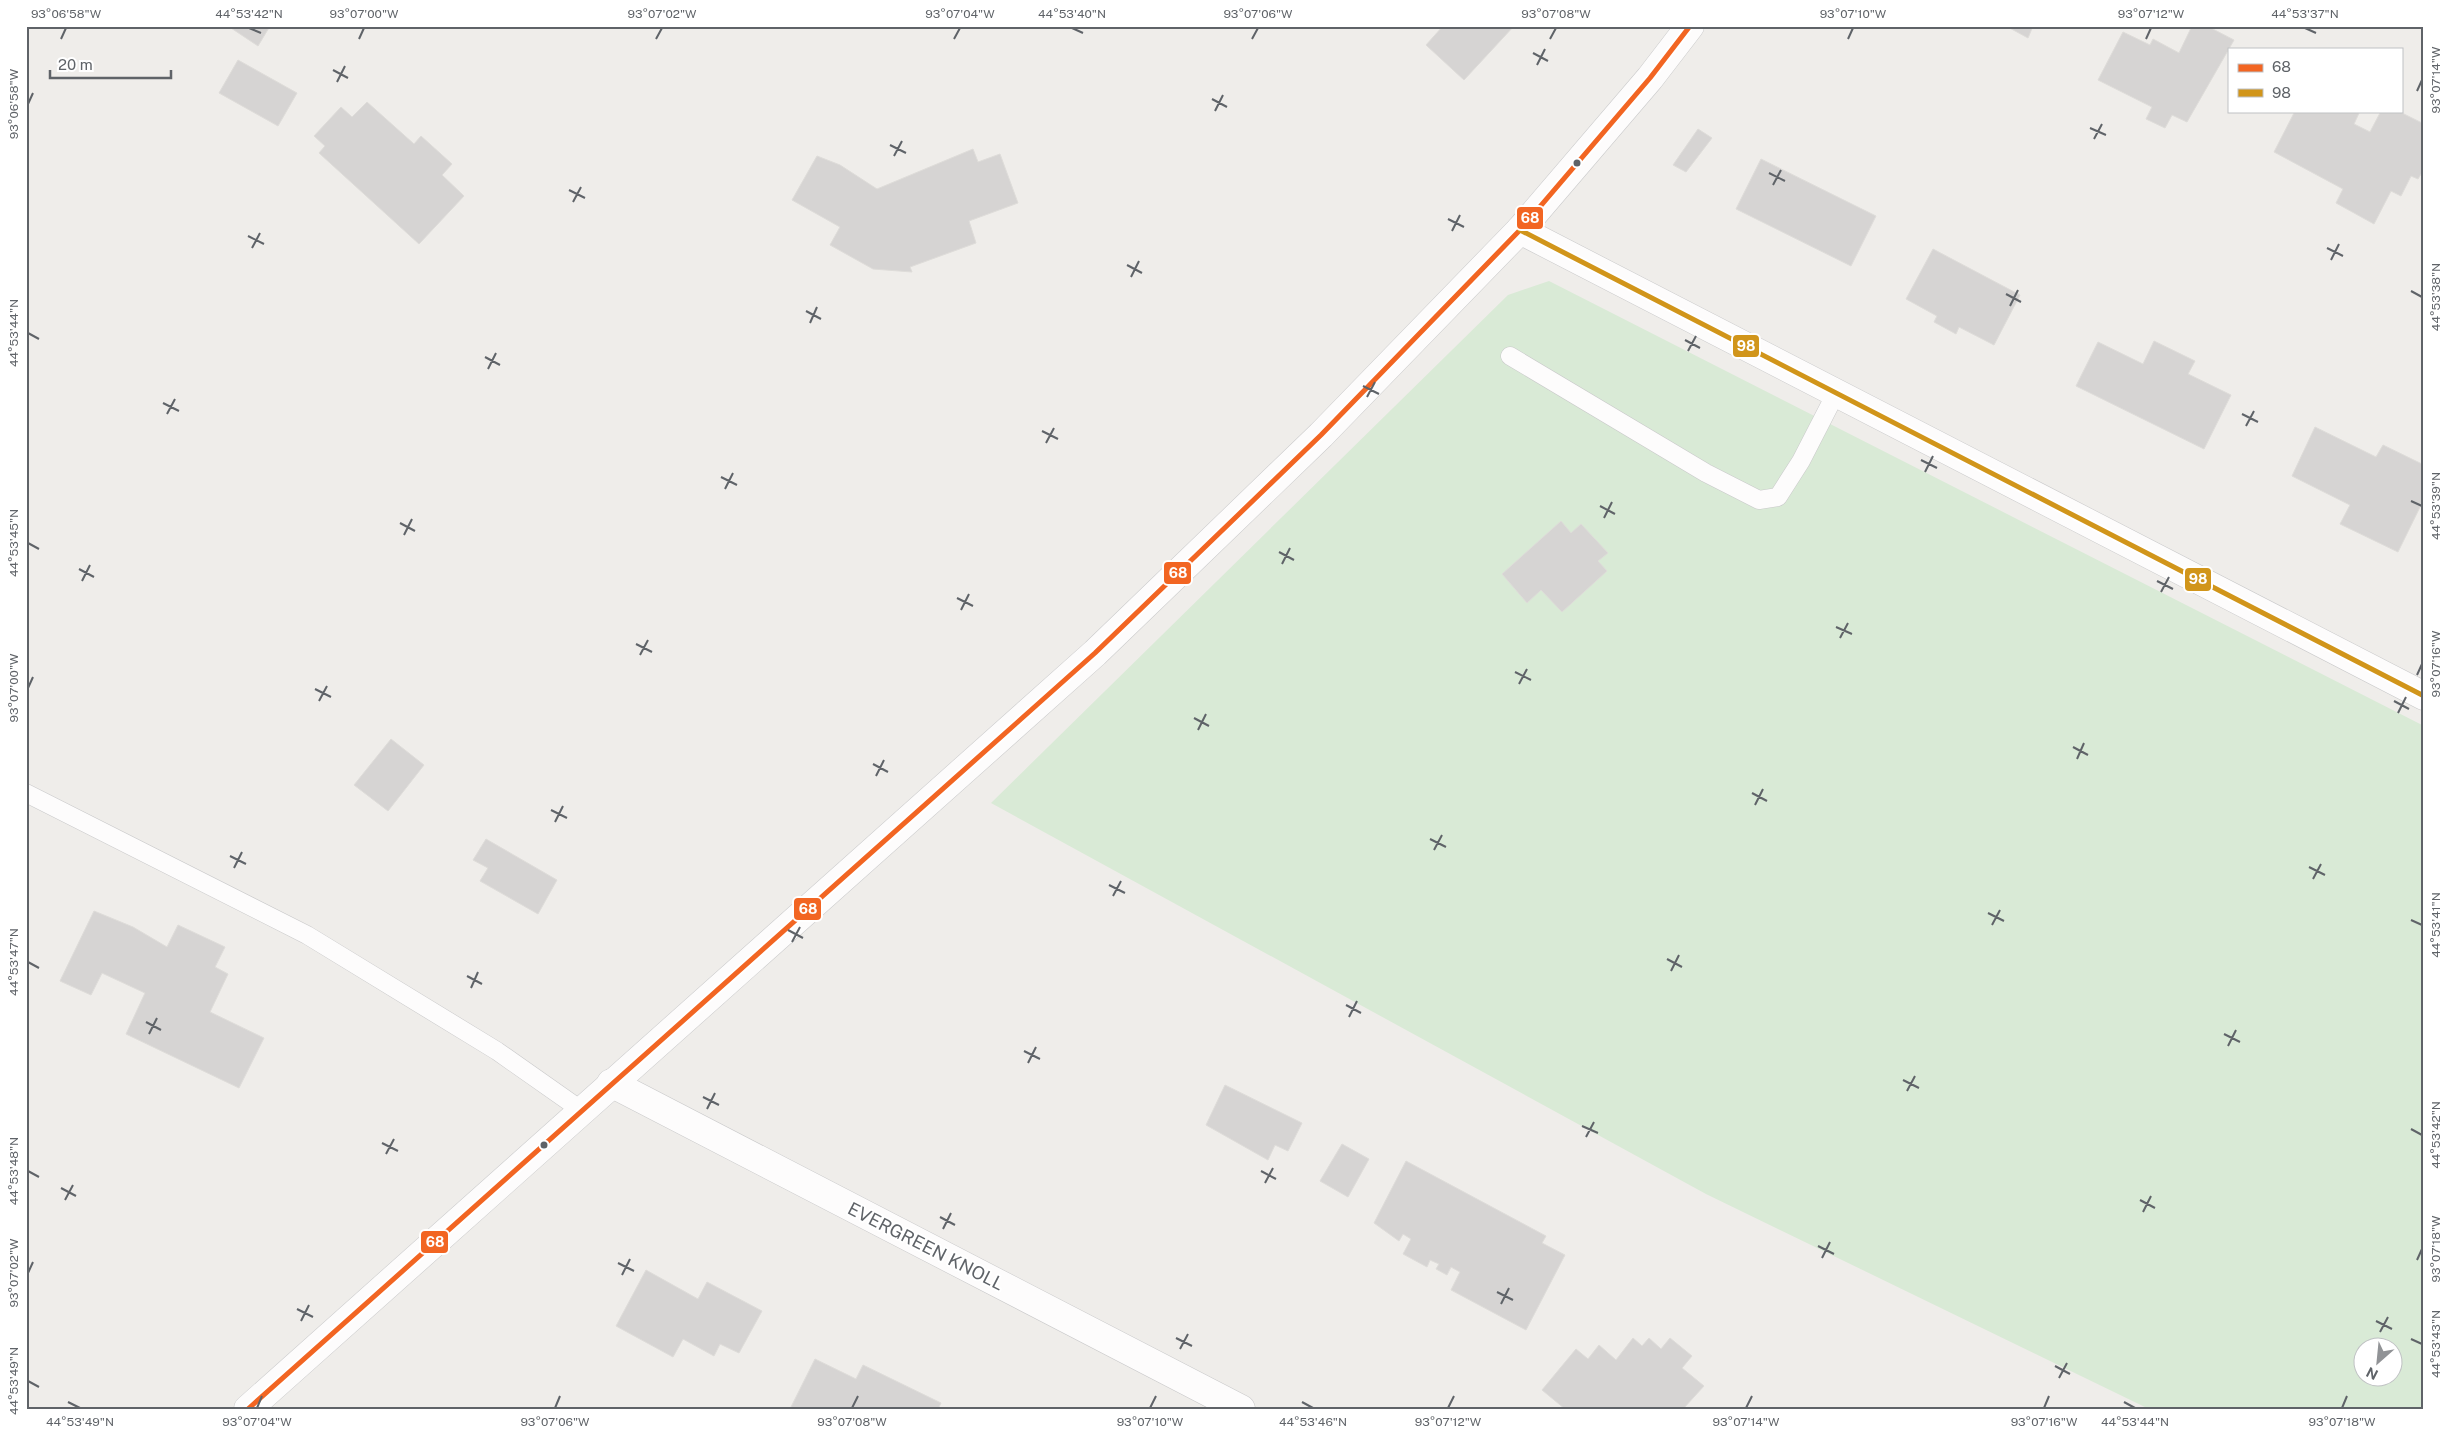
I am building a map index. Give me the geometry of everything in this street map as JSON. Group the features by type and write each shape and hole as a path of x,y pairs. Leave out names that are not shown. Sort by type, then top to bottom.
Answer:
{"main road":[{"path":"248,1409 1095,653 1321,436 1520,230 1650,78 1690,26"},
{"path":"1520,230 2424,696"},
{"name":"EVERGREEN KNOLL","path":"611,1084 1242,1409"}],"lane":[{"path":"1510,356 1706,473 1759,500 1778,497 1801,461 1836,393"},
{"path":"26,793 307,935 497,1051 581,1110"}],"green space":[{"path":"1549,281 2424,726 2424,1409 2149,1409 1706,1194 991,803 1508,295"}],"building":[{"path":"228,26 270,26 258,46"},
{"path":"1443,26 1514,26 1464,80 1426,45"},
{"path":"2006,26 2033,26 2028,38"},
{"path":"2192,26 2207,26 2234,40 2187,122 2172,115 2165,128 2146,119 2152,107 2098,80 2123,32 2150,45 2153,39 2179,53"},
{"path":"238,60 297,93 278,126 219,93"},
{"path":"367,102 414,144 421,136 452,164 442,175 464,196 419,244 319,153 325,146 314,136 341,107 352,117"},
{"path":"2294,112 2360,112 2354,124 2370,132 2380,112 2400,112 2424,124 2424,169 2418,179 2411,176 2401,196 2391,191 2374,224 2336,203 2343,189 2274,152"},
{"path":"1698,129 1712,138 1686,172 1673,165"},
{"path":"973,149 978,162 1000,154 1018,203 969,221 976,243 910,267 912,272 873,269 830,245 840,227 792,200 817,156 840,165 877,189"},
{"path":"1761,159 1876,216 1851,266 1736,209"},
{"path":"1933,249 2020,295 1994,345 1959,327 1956,334 1934,322 1937,316 1906,299"},
{"path":"2154,341 2195,361 2188,374 2231,395 2204,449 2076,386 2098,342 2143,364"},
{"path":"2315,427 2376,457 2383,445 2424,465 2424,499 2398,552 2340,524 2350,505 2292,476"},
{"path":"1561,521 1571,533 1581,524 1608,553 1598,561 1607,571 1562,612 1541,590 1527,603 1502,574"},
{"path":"391,739 424,765 388,811 354,785"},
{"path":"486,839 557,880 538,914 480,881 488,868 473,860"},
{"path":"94,911 133,927 167,947 178,925 225,947 215,967 228,974 210,1012 264,1038 239,1088 126,1034 145,993 102,973 91,995 60,981"},
{"path":"1225,1085 1302,1123 1288,1151 1275,1145 1268,1160 1206,1125"},
{"path":"1342,1144 1369,1159 1348,1197 1320,1181"},
{"path":"1406,1161 1546,1236 1542,1243 1565,1255 1526,1330 1451,1290 1460,1272 1451,1267 1447,1275 1436,1269 1439,1264 1430,1260 1427,1267 1403,1254 1411,1239 1403,1234 1399,1241 1374,1223"},
{"path":"646,1270 698,1299 707,1282 762,1311 739,1353 720,1344 714,1356 683,1339 673,1357 616,1326"},
{"path":"1633,1338 1642,1346 1649,1338 1661,1349 1670,1338 1692,1356 1682,1368 1704,1386 1683,1409 1565,1409 1542,1390 1576,1349 1588,1359 1599,1345 1616,1360"},
{"path":"815,1359 856,1379 863,1365 941,1403 938,1409 790,1409"}],"transit line":[{"name":"68","path":"248,1409 1095,653 1321,435 1520,230 1650,78 1690,26"},
{"name":"98","path":"1520,230 2424,696"}]}
